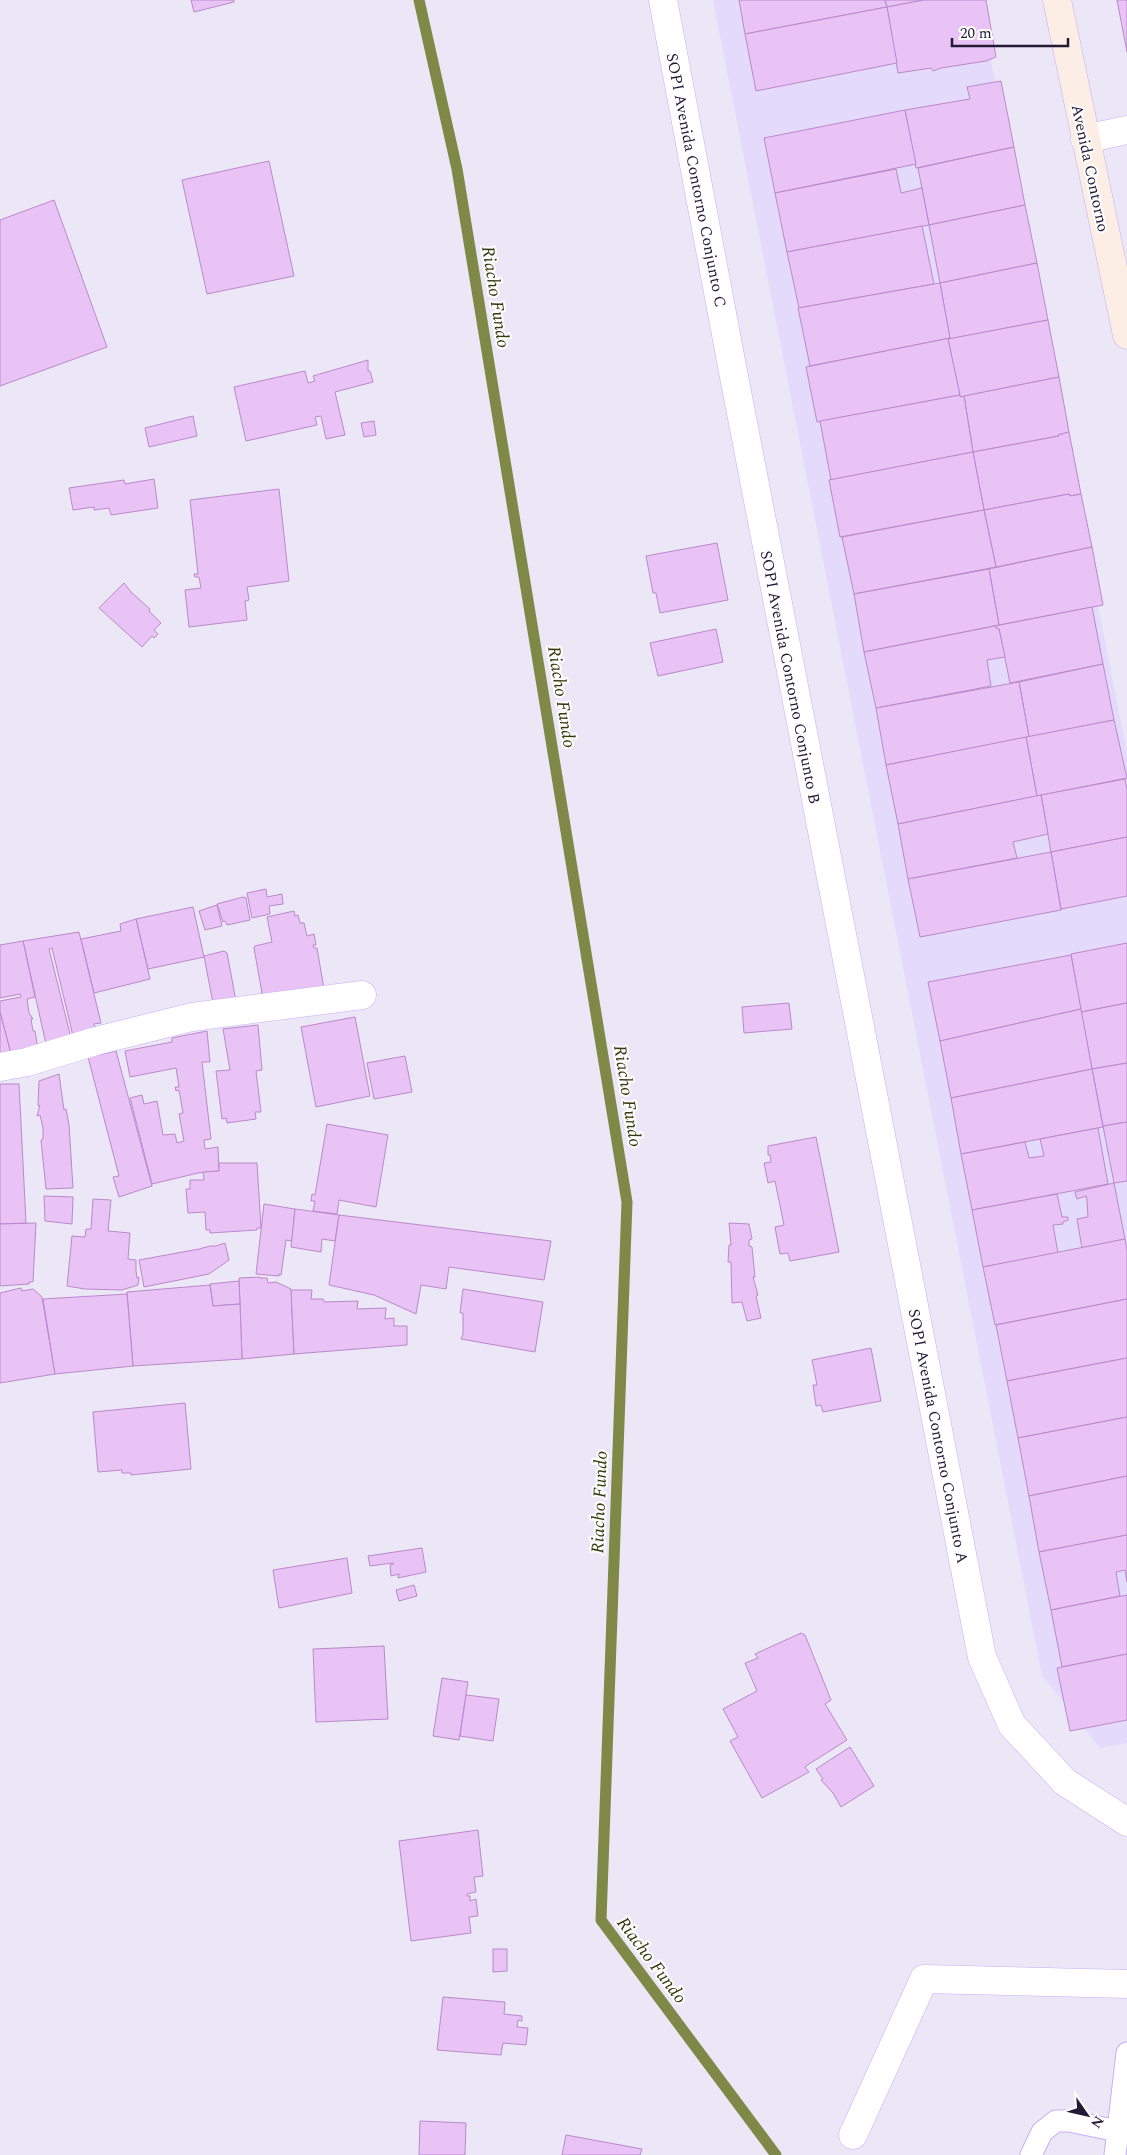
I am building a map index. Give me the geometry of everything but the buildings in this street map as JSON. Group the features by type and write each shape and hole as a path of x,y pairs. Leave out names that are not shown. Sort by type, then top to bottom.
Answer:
{"street":[{"name":"SOPI Avenida Contorno Conjunto C","path":"663,0 730,361"},
{"name":"Avenida Contorno","path":"1057,0 1127,335"},
{"path":"1085,138 1127,130"},
{"name":"SOPI Avenida Contorno Conjunto B","path":"730,361 852,992"},
{"name":"SOPI Avenida Contorno Conjunto A","path":"852,992 982,1658 1012,1725 1065,1782 1127,1822"},
{"path":"0,1067 27,1062 96,1041 192,1017 362,995"},
{"path":"853,2135 924,1979 1127,1984"}],"lane":[{"path":"1115,2155 1127,2053"},
{"path":"1031,2155 1042,2132 1056,2121 1069,2121 1118,2131"}],"shaded area":[{"path":"713,0 979,0 1127,753 1127,1743 1100,1748 1042,1675"}],"waterway":[{"name":"Riacho Fundo","path":"419,0 457,169 627,1202 601,1920 776,2155"}]}
